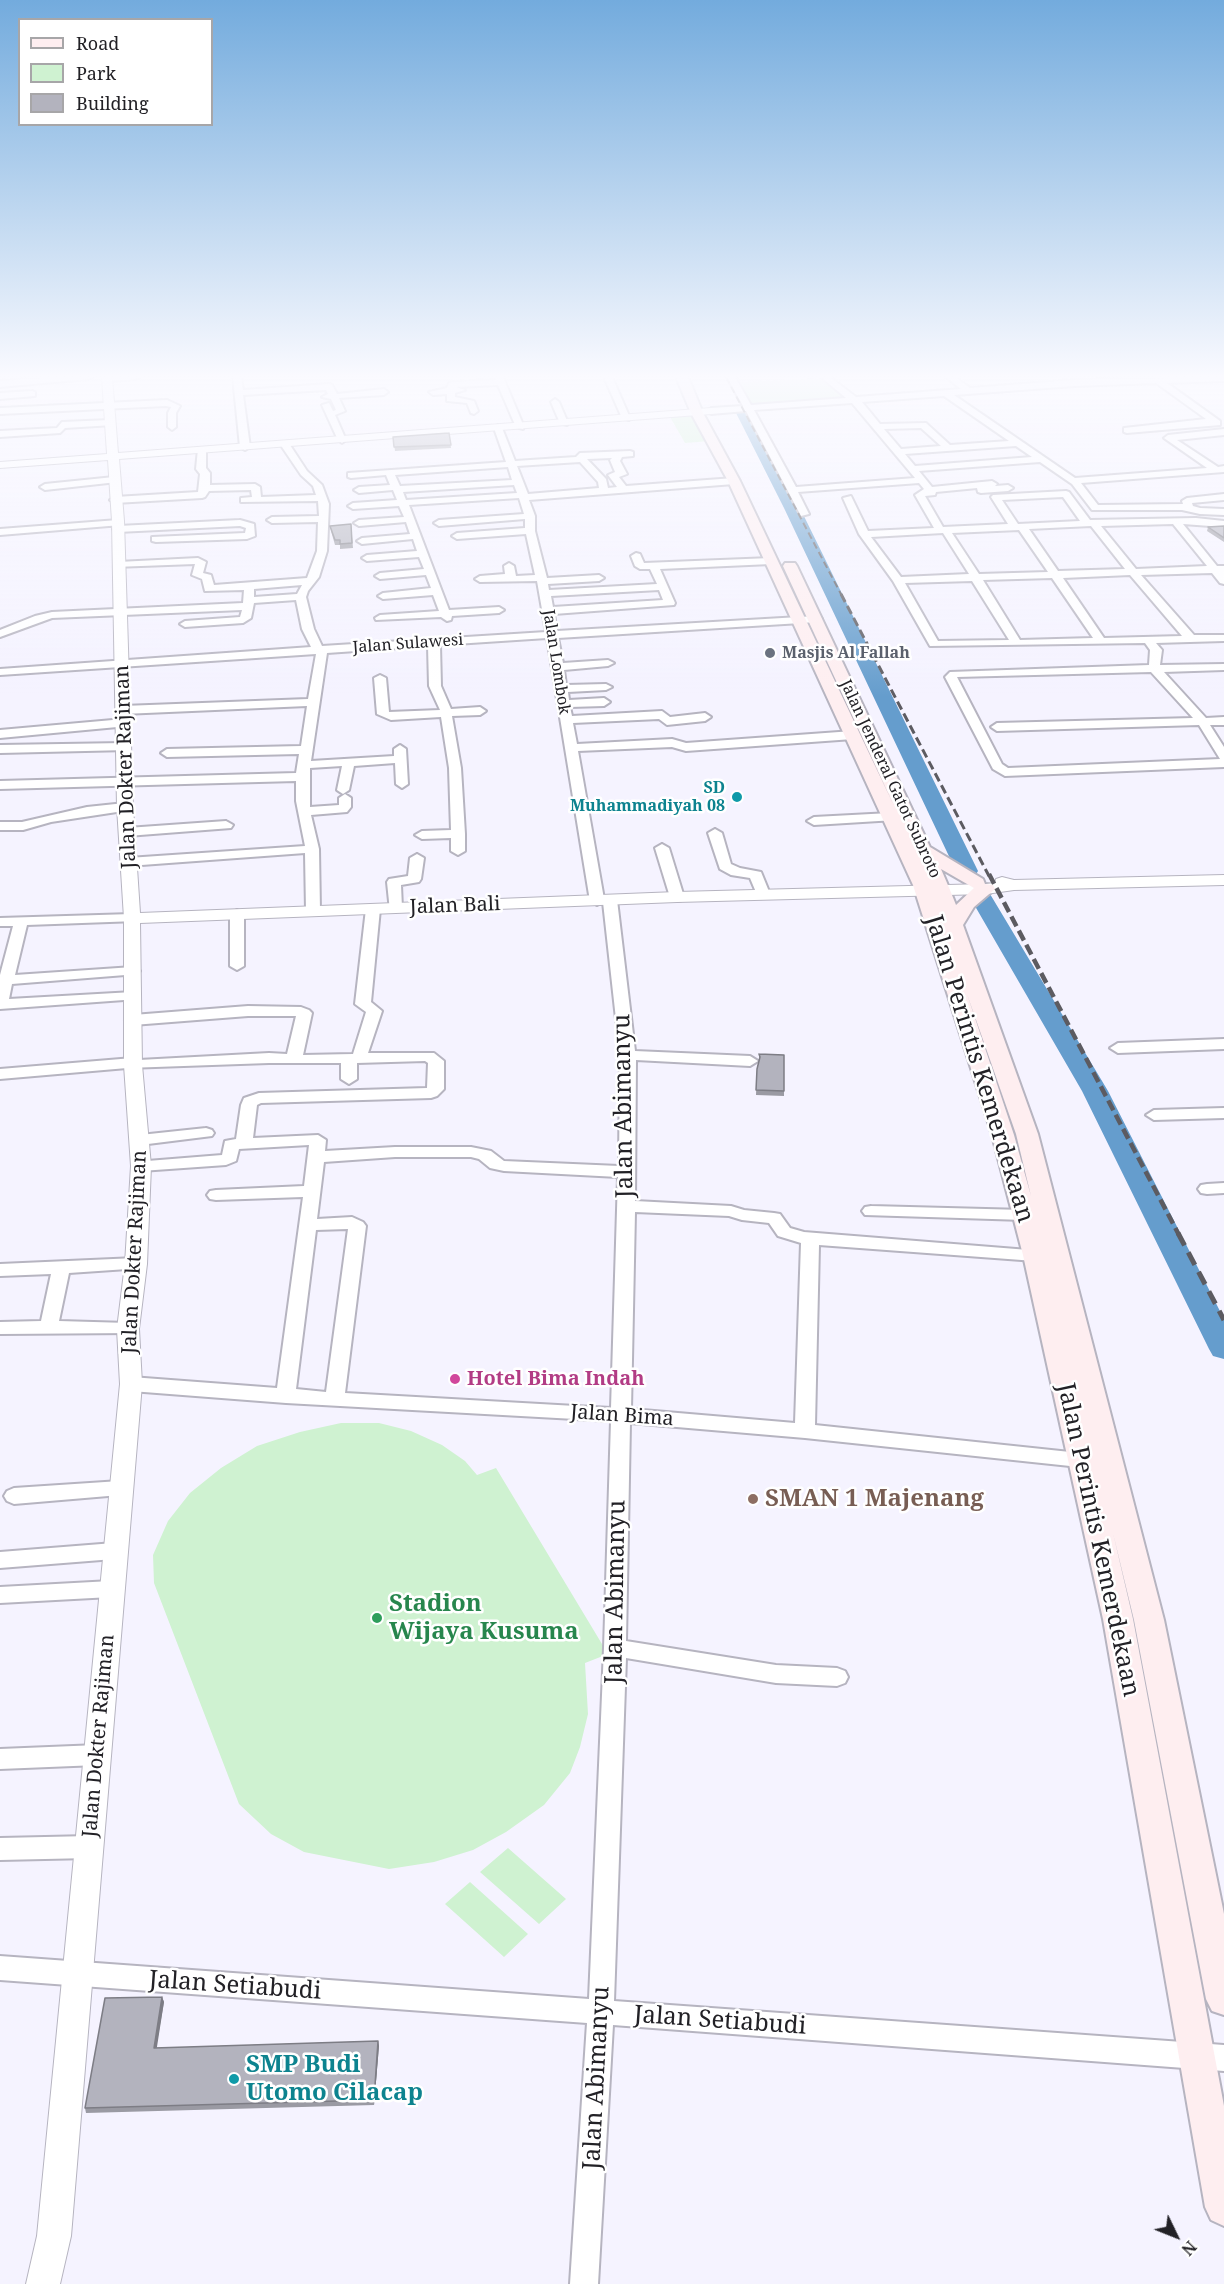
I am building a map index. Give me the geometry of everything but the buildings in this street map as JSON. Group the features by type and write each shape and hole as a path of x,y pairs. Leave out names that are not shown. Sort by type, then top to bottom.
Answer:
{"main road":[{"name":"Jalan Jenderal Gatot Subroto","path":"735,484 890,817 927,888"},
{"name":"Jalan Jenderal Gatot Subroto","path":"743,484 816,619 925,851 927,888"},
{"path":"925,851 981,886 966,904 954,924"},
{"name":"Jalan Perintis Kemerdekaan","path":"927,888 954,924 1015,1135 1097,1462 1118,1619 1211,2057 1224,2207"},
{"name":"Jalan Perintis Kemerdekaan","path":"927,888 1015,1135 1024,1215 1035,1255 1097,1462 1149,1620 1224,1999"}],"street":[{"path":"78,484 81,497"},
{"path":"45,487 82,484"},
{"name":"Jalan Dokter Rajiman","path":"43,2284 54,2236 79,1974 114,1551 131,1384 128,1329 136,1264 141,1166 134,1064 132,918 125,807 118,523 114,484"},
{"path":"115,500 199,496 203,494 205,484"},
{"path":"313,911 312,849 302,801 305,750 315,702 320,650 308,629 301,597 303,590 311,581 322,551 322,498 316,484"},
{"path":"394,484 404,503 421,554 454,625"},
{"path":"359,490 486,484"},
{"name":"Jalan Lombok","path":"519,484 527,503 530,531 545,593 571,748 604,900"},
{"path":"603,484 604,492"},
{"path":"619,484 624,490"},
{"path":"438,511 702,484"},
{"path":"789,484 804,514"},
{"path":"792,490 875,484"},
{"path":"925,484 930,491"},
{"path":"995,484 1002,486"},
{"path":"1017,643 920,495 930,491 1045,484"},
{"path":"1075,484 1092,507 1098,509 1188,507 1200,511 1224,512"},
{"path":"981,490 1002,486"},
{"path":"205,488 255,487 257,500"},
{"path":"1101,641 1055,574 996,497 1066,494 1191,639"},
{"path":"1188,507 1187,501 1224,497"},
{"path":"244,500 322,498"},
{"path":"848,498 864,534 898,580 934,644 1224,638"},
{"path":"353,506 404,503 527,503"},
{"path":"439,523 527,503"},
{"path":"272,520 323,519"},
{"path":"359,523 410,519"},
{"path":"864,534 1091,523 1175,521 1224,524"},
{"path":"1175,521 1219,569 1224,581"},
{"path":"45,522 118,523 159,527 240,523 251,526 251,534 155,542 159,527"},
{"path":"0,531 118,523"},
{"path":"457,536 530,531"},
{"path":"362,541 416,536"},
{"path":"367,558 421,554"},
{"path":"636,556 640,566 771,561"},
{"path":"118,566 198,561 201,562 197,575 207,577 208,589 311,581"},
{"path":"654,566 679,627"},
{"path":"898,580 1219,569"},
{"path":"380,576 429,572"},
{"path":"480,579 510,572 514,580 599,578"},
{"path":"185,624 243,620 246,618 249,586"},
{"path":"545,593 661,586"},
{"path":"383,596 438,591"},
{"path":"0,634 52,615 120,613 301,597"},
{"path":"547,611 670,603"},
{"path":"380,618 454,625 499,610"},
{"name":"Jalan Sulawesi","path":"0,672 449,641 454,625 552,634 816,619"},
{"path":"449,641 443,623 454,625"},
{"path":"1148,639 1156,650 1160,668 1202,722 1224,757"},
{"path":"1160,668 1168,650 1161,639"},
{"path":"434,642 435,686 446,712 455,768 458,851"},
{"path":"556,667 608,663"},
{"path":"1224,667 963,673 954,674 951,677 997,766 1005,772 1224,763"},
{"path":"1160,668 1220,721 1224,734"},
{"path":"380,678 383,714 391,716 480,711"},
{"path":"560,689 606,687"},
{"path":"0,734 123,716 315,702"},
{"path":"564,704 604,702"},
{"path":"566,720 662,715 667,721 705,717"},
{"path":"997,727 1220,721"},
{"path":"571,748 672,743 686,747 853,735"},
{"path":"0,748 124,747"},
{"path":"167,753 305,750"},
{"path":"0,784 125,782 303,771 400,753 402,784"},
{"path":"306,812 345,807 344,794 349,762"},
{"path":"0,826 23,826 87,811 125,807"},
{"path":"814,821 890,817"},
{"path":"127,832 226,825"},
{"path":"715,833 725,866 736,872 756,875 763,894"},
{"path":"422,835 458,834"},
{"path":"662,848 677,897"},
{"path":"128,862 312,849"},
{"path":"396,908 394,882 414,879 417,858"},
{"name":"Jalan Bali","path":"0,922 981,886 1224,880"},
{"name":"Jalan Abimanyu","path":"584,2284 601,2013 615,1648 627,1172 628,1055 604,900"},
{"path":"349,1079 354,1058 374,1011 363,1004 373,909"},
{"path":"237,914 237,966"},
{"path":"21,921 0,1004 133,996"},
{"path":"6,980 133,971"},
{"path":"133,1020 248,1011 301,1011 304,1013 294,1060"},
{"path":"1118,1048 1224,1044"},
{"path":"628,1055 750,1061"},
{"path":"0,1074 228,1059 434,1058 436,1061 435,1091 426,1094 259,1098 250,1101 244,1143"},
{"path":"1154,1115 1224,1113"},
{"path":"140,1140 206,1133"},
{"path":"141,1166 226,1161 230,1157 231,1145 244,1143 315,1139 319,1141 286,1396"},
{"path":"317,1156 395,1152 471,1152 485,1155 500,1166 627,1172"},
{"path":"216,1195 312,1191"},
{"path":"626,1206 731,1211 774,1218 782,1230 810,1242 1035,1255"},
{"path":"871,1211 1024,1215"},
{"path":"309,1225 352,1223 357,1226 335,1399"},
{"path":"806,1431 810,1242"},
{"path":"0,1270 136,1264"},
{"path":"49,1327 61,1268"},
{"path":"0,1328 128,1329"},
{"name":"Jalan Bima","path":"131,1384 286,1396 621,1415 806,1431 1097,1462"},
{"path":"14,1496 120,1488"},
{"path":"0,1560 114,1551"},
{"path":"0,1595 111,1589"},
{"path":"615,1648 776,1674 837,1677"},
{"path":"0,1759 98,1755"},
{"path":"0,1849 90,1847"},
{"name":"Jalan Setiabudi","path":"0,1968 1211,2057"}],"green space":[{"name":"Stadion Wijaya Kusuma","path":"341,1423 379,1423 411,1431 442,1445 465,1461 477,1475 496,1468 608,1654 585,1663 588,1714 580,1747 570,1773 544,1805 506,1832 473,1850 434,1862 389,1869 304,1852 271,1834 239,1804 154,1583 153,1555 168,1521 190,1493 221,1468 257,1446 300,1432"},
{"path":"508,1848 566,1899 539,1924 480,1872"},
{"path":"470,1882 528,1934 504,1957 445,1904"}],"waterway":[{"path":"779,484 967,871"},
{"path":"979,894 1095,1091 1224,1349"}],"railway":[{"path":"782,484 842,596"},
{"path":"841,594 989,876"},
{"path":"989,874 1179,1235"},
{"path":"1178,1233 1224,1320"}],"place":[{"name":"Masjis Al Fallah","path":"770,653"},
{"name":"SD Muhammadiyah 08","path":"737,797"},
{"name":"Hotel Bima Indah","path":"455,1379"},
{"name":"SMAN 1 Majenang","path":"753,1499"},
{"name":"Stadion Wijaya Kusuma","path":"377,1618"},
{"name":"SMP Budi Utomo Cilacap","path":"234,2079"}]}
